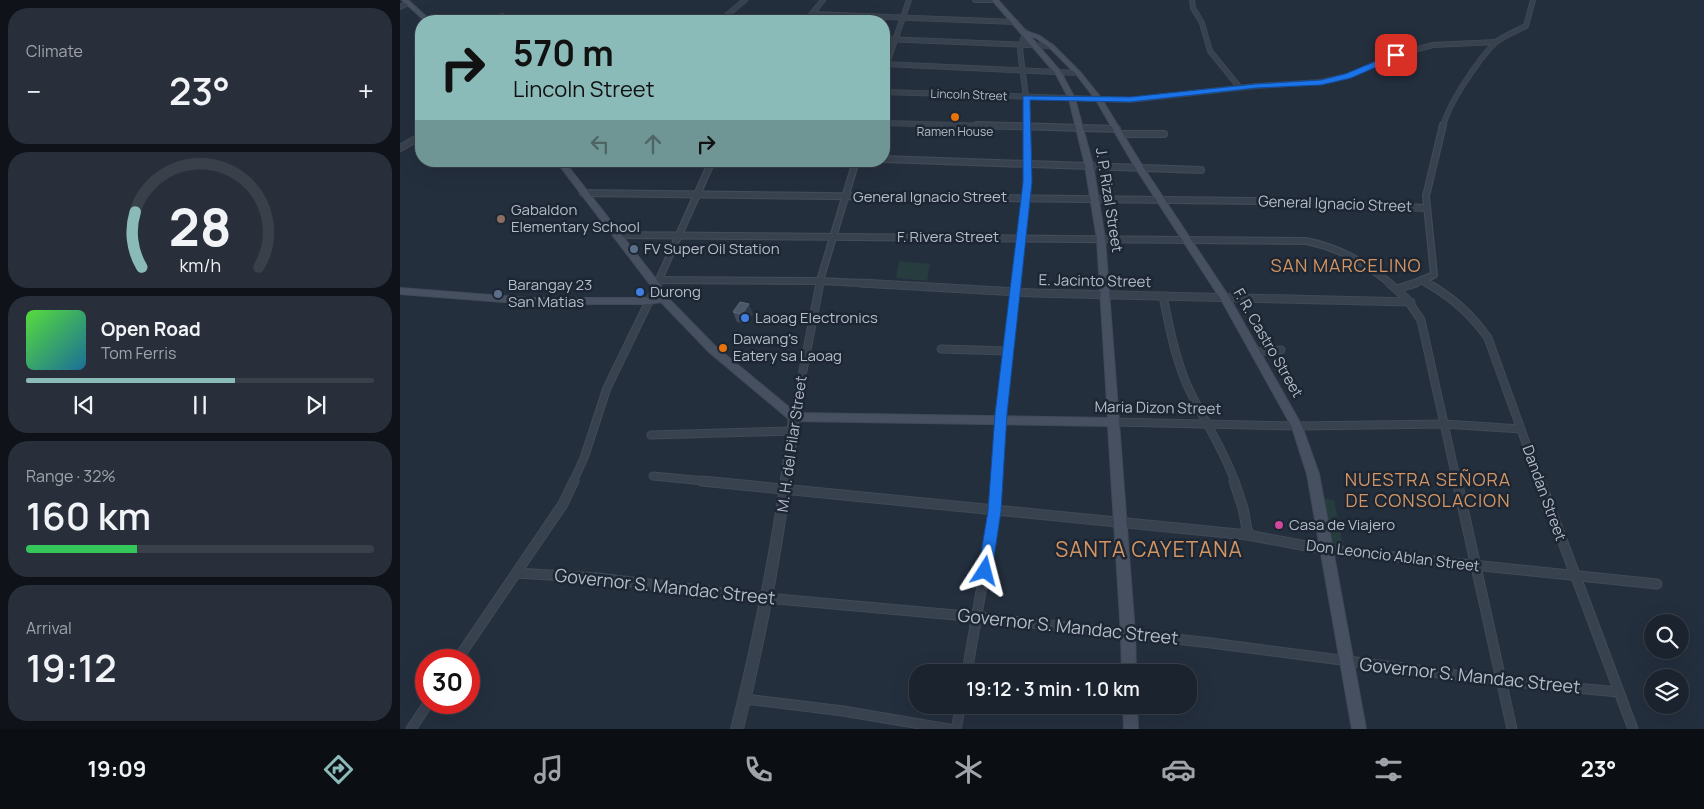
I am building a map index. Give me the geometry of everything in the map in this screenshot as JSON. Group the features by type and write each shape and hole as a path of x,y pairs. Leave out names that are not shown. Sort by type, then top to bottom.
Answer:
{"main road":[{"name":"J. P. Rizal Street","path":"995,0 1059,73 1072,98 1089,165 1100,239 1105,294 1129,664"},
{"path":"407,2 421,15"},
{"name":"F. R. Castro Street","path":"1025,32 1038,37 1052,46 1100,99 1139,167 1189,240 1226,299 1297,426 1313,474 1359,729"},
{"path":"564,167 616,235 657,283 664,298 712,349 794,417"},
{"path":"400,291 529,301 650,301 664,298"},
{"name":"Maria Dizon Street","path":"794,417 1113,422"},
{"path":"1130,714 1130,729"}],"street":[{"path":"727,15 745,0"},
{"path":"812,14 823,0"},
{"path":"890,51 909,0"},
{"path":"975,0 995,0"},
{"path":"1192,0 1193,8 1202,23 1210,52 1240,88"},
{"path":"1397,289 1432,277 1435,271 1430,245 1427,186 1446,113 1480,62 1496,42 1526,26 1533,0"},
{"path":"400,7 407,2"},
{"path":"812,14 830,15"},
{"path":"890,18 1016,22"},
{"path":"969,664 995,511 1000,421 1026,198 1028,163 1026,98 1020,46 1025,32"},
{"path":"890,40 1037,47 1052,46"},
{"name":"Lincoln Street","path":"890,92 1130,100 1327,81 1348,76 1410,50 1433,45 1496,42"},
{"path":"890,64 1024,72 1078,73"},
{"path":"890,123 1081,129 1164,134"},
{"path":"400,148 415,139"},
{"path":"890,159 1201,170"},
{"path":"465,649 518,572 576,479 607,388 650,301 709,167"},
{"name":"M. H. del Pilar Street","path":"737,729 745,699 787,490 794,417 804,355 820,281 854,167"},
{"name":"General Ignacio Street","path":"583,193 1254,201 1427,208"},
{"name":"F. Rivera Street","path":"616,235 1306,241 1320,243 1347,255 1397,289 1411,302"},
{"name":"E. Jacinto Street","path":"657,283 820,281 1015,292 1226,299 1411,302"},
{"name":"Dandan Street","path":"1423,281 1439,289 1462,307 1488,338 1575,577 1633,729"},
{"path":"1164,296 1178,362 1191,393 1210,424 1239,497 1248,535"},
{"path":"1411,302 1421,320 1474,566 1512,729"},
{"path":"941,349 1008,351"},
{"path":"1257,352 1281,350"},
{"name":"Maria Dizon Street","path":"1113,422 1297,426 1444,424 1521,429"},
{"path":"651,434 793,431"},
{"name":"Don Leoncio Ablan Street","path":"652,476 1121,524 1248,535 1327,550 1657,584"},
{"name":"Governor S. Mandac Street","path":"518,572 598,578 766,598 978,617 1211,643 1502,681 1618,692"},
{"path":"745,699 843,711 949,729"},
{"path":"411,729 420,714"},
{"path":"956,729 958,714"}],"green space":[{"path":"899,261 930,264 927,281 896,278"},
{"path":"1321,498 1334,500 1343,545 1330,544"}],"building":[{"path":"740,302 749,304 742,314 733,312"}],"place":[{"name":"Ramen House","path":"955,117"},
{"name":"Gabaldon Elementary School","path":"501,219"},
{"name":"FV Super Oil Station","path":"634,249"},
{"name":"Durong","path":"640,292"},
{"name":"Barangay 23 San Matias","path":"498,294"},
{"name":"Laoag Electronics","path":"745,318"},
{"name":"Dawang's Eatery sa Laoag","path":"723,348"},
{"name":"Casa de Viajero","path":"1279,525"}],"district":[{"name":"SAN MARCELINO","path":"1346,266"},
{"name":"NUESTRA SEÑORA DE CONSOLACION","path":"1428,490"},
{"name":"SANTA CAYETANA","path":"1149,550"}],"route":[{"path":"985,571 995,511 1001,414 1028,182 1026,98 1130,100 1256,86 1321,82 1348,76 1396,55"}]}
